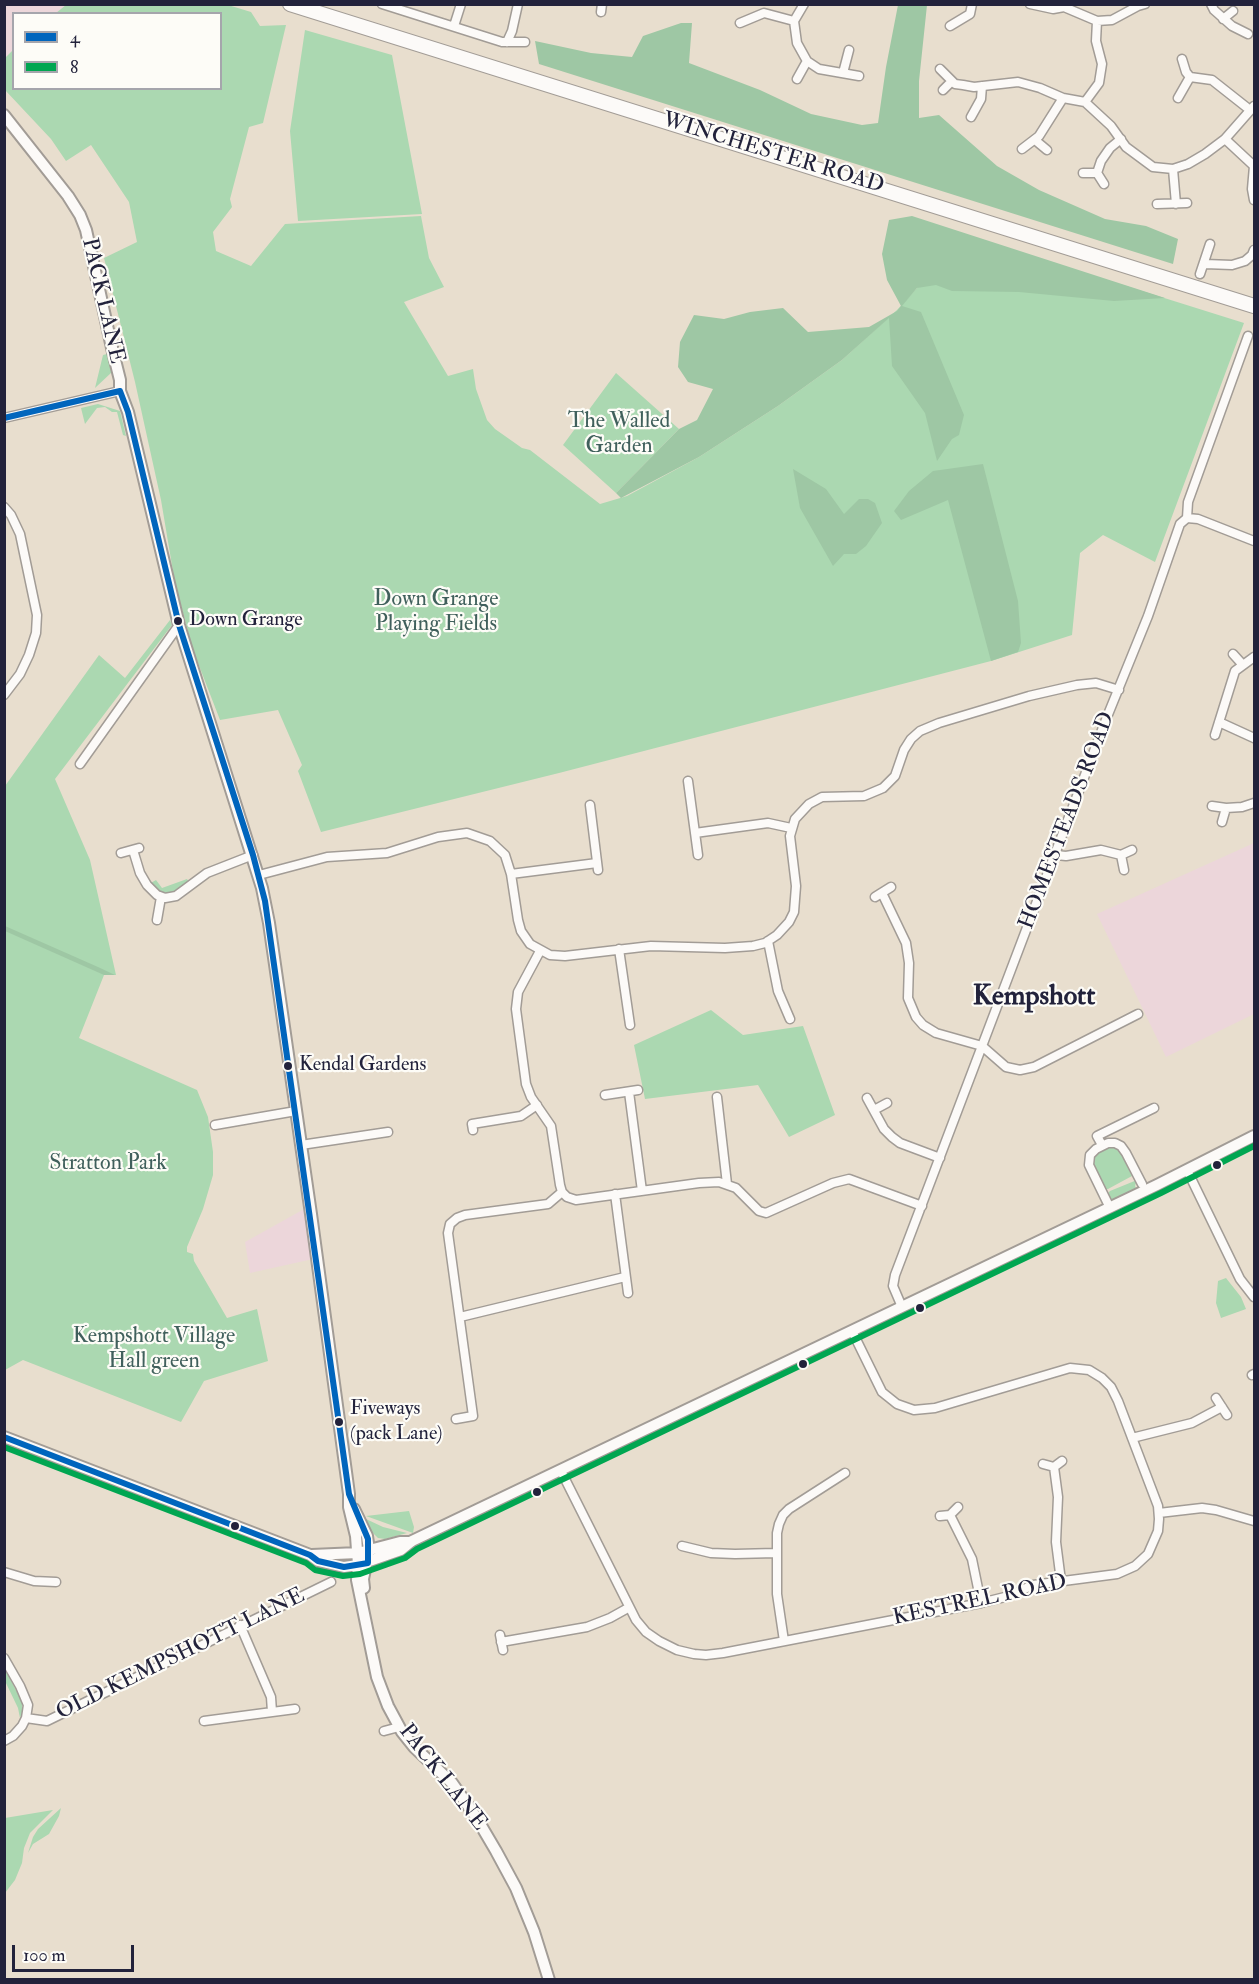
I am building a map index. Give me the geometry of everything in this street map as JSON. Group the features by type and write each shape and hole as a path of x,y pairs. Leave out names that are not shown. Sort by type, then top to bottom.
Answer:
{"main road":[{"name":"WINCHESTER ROAD","path":"290,4 1254,306"}],"street":[{"path":"382,4 502,42 525,42"},
{"path":"454,26 461,4"},
{"path":"507,42 518,4"},
{"path":"804,4 794,21 797,43 807,61 819,69 859,76"},
{"path":"950,26 970,14 972,4"},
{"path":"1030,4 1053,9 1064,8 1097,21 1112,20 1145,4"},
{"path":"1211,4 1223,19 1248,34"},
{"path":"740,23 765,9 794,21"},
{"path":"1223,19 1233,11"},
{"path":"750,17 750,29"},
{"path":"1085,102 1099,83 1101,73 1102,64 1096,41 1097,21"},
{"path":"843,73 849,50"},
{"path":"940,69 952,81 963,86 1018,82 1063,98 1085,102 1111,126 1126,147 1153,167 1173,169 1188,164 1225,139 1252,108 1212,80 1190,77 1182,59"},
{"path":"797,79 807,61"},
{"path":"1178,98 1190,77"},
{"path":"943,90 952,81"},
{"path":"971,117 981,99 982,86"},
{"path":"1022,149 1035,140 1063,98"},
{"name":"PACK LANE","path":"4,115 68,196 86,230 120,380 120,391 128,412 179,626 259,875 269,923 301,1145 349,1507 358,1553 363,1564"},
{"path":"1097,173 1101,161 1110,148 1121,139"},
{"path":"1225,139 1254,166 1252,189 1254,200"},
{"path":"1035,140 1047,150"},
{"path":"1173,169 1176,204"},
{"path":"1083,173 1097,173"},
{"path":"1097,173 1104,184"},
{"path":"1157,204 1187,203"},
{"path":"1200,274 1210,244"},
{"path":"1205,264 1232,265 1245,261 1254,250"},
{"name":"HOMESTEADS ROAD","path":"902,1307 893,1286 893,1280 1148,616 1180,524 1187,518 1188,502 1248,336"},
{"path":"1244,348 1254,351"},
{"path":"4,418 120,391"},
{"path":"4,507 11,515 20,534 37,615 36,633 29,655 20,674 4,695"},
{"path":"1187,518 1198,519 1254,541"},
{"path":"80,764 179,626"},
{"path":"1233,654 1242,665"},
{"path":"1215,735 1235,671 1254,657"},
{"path":"259,875 327,857 387,853 438,837 467,833 484,837 498,847 507,859 512,874 519,926 527,940 540,951 560,957 651,946 739,947 768,941 785,927 795,908 796,886 789,840 791,828 801,811 818,799 830,796 864,796 883,788 895,776 904,750 911,739 920,731 931,726 1013,701 1077,685 1096,683 1119,690"},
{"path":"1219,722 1254,738"},
{"path":"688,781 693,790 698,855"},
{"path":"1212,806 1242,807 1254,803"},
{"path":"512,874 597,866 590,805"},
{"path":"1222,822 1226,808"},
{"path":"695,833 768,823 791,828"},
{"path":"121,854 136,849 143,879 152,891 161,897 176,896 207,873 253,855"},
{"path":"1056,855 1066,856 1101,850 1121,855 1132,850"},
{"path":"1121,855 1124,870"},
{"path":"891,887 878,895 906,943 909,957 908,998 916,1017 936,1033 982,1046 1002,1064 1020,1070 1034,1067 1138,1014"},
{"path":"157,920 161,897"},
{"path":"768,941 778,992 791,1013"},
{"path":"619,949 630,1025"},
{"path":"540,951 515,1002 526,1084 551,1126 562,1192 569,1198 576,1200 715,1182 727,1184 740,1191 759,1211 764,1213 833,1183 849,1179 922,1206"},
{"path":"605,1095 633,1091 642,1191"},
{"path":"717,1097 727,1184"},
{"path":"867,1098 884,1129 896,1141 940,1158"},
{"path":"874,1110 887,1103"},
{"path":"472,1130 472,1124 521,1116 537,1105"},
{"path":"1102,1145 1097,1136 1154,1108"},
{"path":"215,1125 296,1111"},
{"path":"301,1145 388,1132"},
{"path":"4,1437 310,1555 318,1561 349,1567 363,1564 401,1550 412,1542 1110,1208 1254,1136"},
{"path":"1110,1208 1089,1165 1092,1152 1102,1145 1115,1143 1124,1149 1142,1184"},
{"path":"1187,1170 1240,1279 1254,1297"},
{"path":"456,1419 473,1416 448,1233 452,1222 465,1215 548,1204 562,1192"},
{"path":"615,1194 628,1293"},
{"path":"460,1317 625,1277"},
{"name":"KESTREL ROAD","path":"561,1471 636,1620 652,1637 668,1646 706,1655 981,1603 1010,1596 1029,1586 1117,1574 1135,1566 1148,1554 1159,1526 1159,1513 1115,1394 1107,1382 1096,1373 1075,1368 1063,1369 927,1410 914,1410 891,1401 882,1392 852,1331"},
{"path":"1132,1438 1192,1423 1225,1411 1216,1398"},
{"path":"1054,1467 1062,1461"},
{"path":"1043,1464 1054,1467"},
{"path":"1054,1467 1058,1497 1055,1534 1061,1581"},
{"path":"784,1641 777,1603 777,1528 783,1515 795,1504 846,1472"},
{"name":"PACK LANE","path":"349,1494 367,1536 369,1550 363,1564 363,1605 377,1677 388,1706 399,1727 414,1747 452,1783 496,1851 516,1888 534,1932 549,1980"},
{"path":"940,1516 950,1515 958,1508"},
{"path":"1159,1513 1202,1508 1254,1521"},
{"path":"950,1515 975,1567 981,1603"},
{"path":"310,1555 358,1553 400,1542 412,1542"},
{"path":"687,1558 686,1547 727,1554 776,1553"},
{"path":"4,1572 34,1581 56,1582"},
{"name":"OLD KEMPSHOTT LANE","path":"4,1741 13,1736 26,1719 47,1721 331,1582"},
{"path":"501,1642 587,1626 610,1618 628,1608"},
{"path":"240,1625 271,1697 272,1712"},
{"path":"4,1658 27,1699 26,1719"},
{"path":"204,1721 295,1709"},
{"path":"384,1731 399,1727"}],"shaded area":[{"path":"5,5 117,5 123,12 12,12 12,88 5,90"},
{"path":"1254,843 1254,1014 1166,1057 1097,914"},
{"path":"306,1208 313,1259 250,1273 245,1242"}],"green space":[{"name":"Down Grange Playing Fields","path":"66,5 228,5 251,12 260,26 286,25 263,123 249,127 230,199 232,207 213,232 216,251 251,266 285,224 421,216 429,258 444,287 404,302 448,376 473,369 476,389 487,420 495,429 522,448 530,450 600,504 627,496 699,457 778,406 842,360 897,310 917,288 989,243 1244,323 1155,562 1103,535 1080,553 1072,635 991,661 321,832 298,771 302,765 278,710 220,720 193,650 175,583 161,500 135,382 104,258 137,242 129,202 91,145 66,161 51,139 5,90 5,58 12,51 12,90 222,90 222,12 57,12"},
{"path":"898,5 927,5 919,81 919,118 939,115 997,166 1039,190 1105,219 1146,226 1178,239 1173,264 539,64 535,41 591,53 632,57 643,36 681,23 692,23 689,63 760,90 811,114 862,125 878,123"},
{"path":"305,30 392,55 422,214 298,221 290,131"},
{"path":"912,216 1165,298 1114,301 1019,292 952,291 936,285 917,288 902,306 921,312 964,415 959,435 952,439 937,461 925,413 892,366 889,318 842,360 778,406 699,457 621,498 616,493 679,429 697,420 713,389 688,382 678,367 680,342 694,315 724,319 750,312 783,308 808,332 869,327 897,311 901,306 887,280 882,254 889,220"},
{"path":"107,354 112,372 95,388 103,355"},
{"name":"The Walled Garden","path":"616,373 679,429 616,493 563,445"},
{"path":"98,404 120,411 126,436 123,435 117,412 112,412 105,407 97,408 85,424 81,408"},
{"path":"983,464 1018,601 1021,643 1018,652 991,661 948,500 901,520 894,511 909,491 933,471"},
{"path":"793,469 826,489 844,514 859,499 868,499 875,503 882,523 866,546 856,554 844,554 833,566 800,508"},
{"name":"Stratton Park","path":"170,620 172,625 55,779 90,860 116,975 104,975 79,1038 197,1090 208,1117 213,1152 213,1175 187,1252 193,1254 194,1261 227,1318 257,1309 268,1361 204,1381 181,1422 23,1360 5,1370 5,786 99,655 125,678"},
{"path":"187,879 190,884 176,895 164,896 149,884 156,880 162,888"},
{"path":"5,926 115,975 104,975 5,931"},
{"path":"711,1010 743,1035 803,1026 835,1115 789,1137 758,1085 645,1099 634,1045"},
{"path":"1107,1147 1116,1148 1121,1153 1132,1176 1105,1189 1092,1162 1094,1155"},
{"path":"1137,1180 1135,1186 1137,1190 1115,1200 1107,1194 1110,1191"},
{"path":"1226,1278 1241,1297 1246,1309 1221,1318 1216,1303 1218,1281"},
{"path":"409,1511 414,1527 413,1533 366,1516"},
{"path":"366,1519 383,1527 407,1533 385,1539 378,1538 372,1532"},
{"path":"4,1667 22,1702 20,1718 18,1708 5,1681"},
{"path":"61,1808 49,1834 33,1844 28,1853 38,1829"},
{"path":"53,1810 30,1833 15,1880 5,1893 5,1818"}],"transit line":[{"name":"4","path":"4,418 120,391"},
{"name":"4","path":"4,1437 310,1555 318,1561 344,1567 368,1563 368,1539 349,1494 265,901 253,855 179,625 128,412 120,391"},
{"name":"8","path":"4,1447 306,1563 315,1570 343,1576 360,1574 405,1558 417,1549 1161,1193 1254,1146"}],"place":[{"name":"Down Grange","path":"178,621"},
{"name":"Kendal Gardens","path":"288,1066"},
{"name":"Fiveways (pack Lane)","path":"339,1422"}],"district":[{"name":"Kempshott","path":"1034,998"}],"park label":[{"name":"Kempshott Village Hall green","path":"154,1350"}]}
